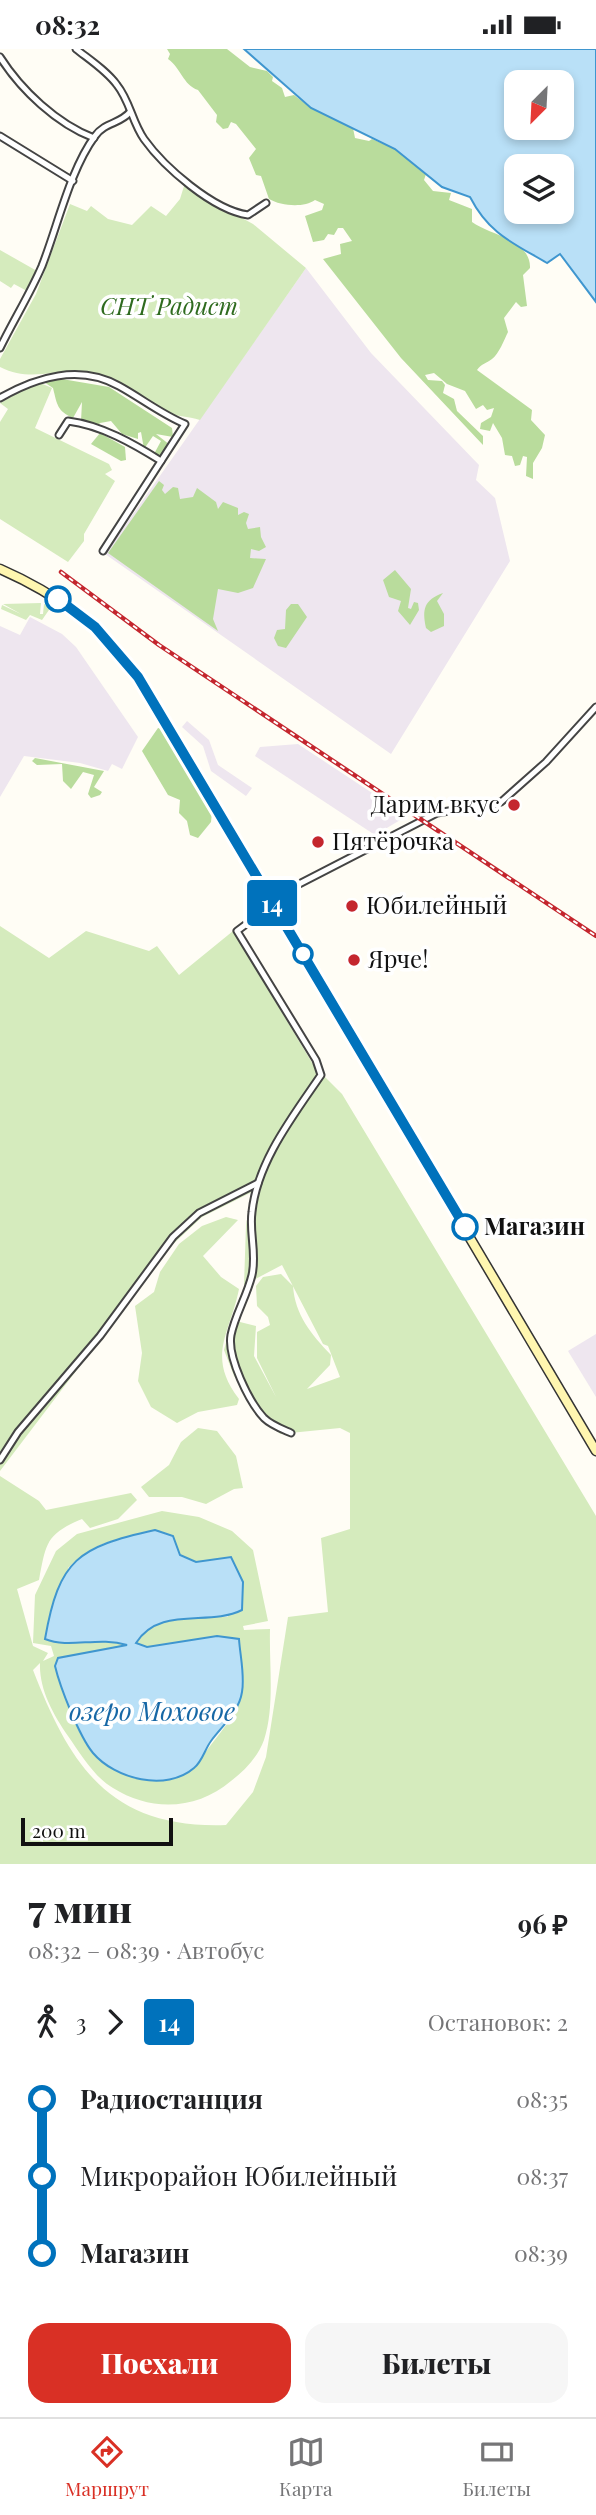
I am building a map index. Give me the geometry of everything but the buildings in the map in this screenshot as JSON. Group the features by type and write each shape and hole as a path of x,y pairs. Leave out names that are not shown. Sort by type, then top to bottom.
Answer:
{"street":[{"path":"76,49 117,85 144,139 182,178 224,207 248,215 266,203"},
{"path":"0,57 48,110 69,126 94,138"},
{"path":"0,348 41,268 75,172 94,138 105,126 124,119 130,112"},
{"path":"0,137 73,181"},
{"path":"0,398 28,381 40,378 61,375 103,378 185,424 103,551"},
{"path":"58,435 68,421 79,422 107,431 161,461"},
{"path":"0,569 80,613 127,662 168,725 596,1451"},
{"path":"291,1433 274,1426 257,1409 236,1367 230,1346 231,1333 252,1273 255,1252 251,1216 258,1183 271,1155 321,1075 316,1060 237,931 271,902 437,813 501,802 540,769 596,707"},
{"path":"0,1460 18,1432 100,1336 173,1237 199,1213 258,1183"}],"shaded area":[{"path":"306,268 371,353 479,465 476,480 495,498 510,561 391,754 105,554"},
{"path":"30,617 62,634 76,647 138,737 122,769 112,764 108,771 80,763 24,756 0,797 0,626 20,635"},
{"path":"187,721 209,740 218,765 252,788 246,796 211,771 203,746 182,727"},
{"path":"298,744 407,816 375,835 255,756 260,747"},
{"path":"596,1334 596,1397 568,1351"}],"green space":[{"path":"167,49 227,49 250,67 267,71 273,77 272,81 282,88 285,97 294,95 311,108 353,128 355,138 369,141 372,139 395,149 426,174 424,180 433,191 451,193 449,200 472,209 472,222 508,239 524,251 530,268 523,275 527,306 521,307 516,302 504,318 508,332 499,350 477,370 532,410 531,420 545,435 542,448 533,463 533,479 526,476 527,457 523,456 520,465 515,466 512,456 505,455 502,438 493,423 490,431 480,429 481,423 491,417 494,408 487,410 483,405 476,409 465,391 447,384 434,373 425,375 428,380 442,381 445,385 443,393 454,399 457,411 483,436 483,445 401,358 323,259 341,254 340,244 352,241 343,228 338,228 334,235 328,234 324,240 313,242 305,216 322,210 324,204 315,200 292,205 269,199 261,176 256,175 249,158 256,149 236,124 231,122 228,128 223,129 216,122 217,115 198,90 189,84 168,59 170,54"},
{"name":"СНТ Радист","path":"185,183 227,213 229,211 253,224 306,268 200,420 168,413 110,379 91,373 79,371 35,375 12,372 0,367 0,359 36,294 70,204 87,211 91,206 108,219 132,225 151,206 166,216 180,199"},
{"name":"СНТ Радист","path":"0,250 37,271 27,291 14,284 11,288 0,281"},
{"path":"56,378 109,387 172,428 173,437 156,434 170,445 161,459 154,454 161,441 153,436 144,449 141,432 138,433 138,439 122,434 111,421 100,423 96,428 81,421 82,402 73,418 64,413 57,403 53,388 44,382"},
{"path":"38,382 52,388 35,428 109,464 112,470 105,474 115,481 84,534 84,541 68,562 0,519 0,422 8,409 0,403"},
{"path":"100,433 125,447 126,460 121,461 91,444"},
{"path":"159,481 164,485 162,490 165,494 173,487 178,488 180,499 193,497 197,488 216,502 218,509 223,502 238,508 238,515 244,512 249,514 246,523 248,529 260,527 266,547 259,551 251,549 250,558 266,559 253,588 238,593 218,589 213,619 218,631 108,553"},
{"path":"395,570 411,589 408,608 411,609 414,602 418,603 419,610 410,625 398,611 401,601 389,597 383,580"},
{"path":"443,593 437,601 444,614 444,626 431,632 426,628 426,606"},
{"path":"41,603 40,614 43,614 44,604 51,607 42,620 30,615 26,620 1,609 2,605 21,614 3,604"},
{"path":"291,604 298,604 307,617 286,648 278,646 274,638 277,630 285,629 286,610"},
{"path":"158,728 163,729 212,812 211,822 198,838 190,835 187,821 179,813 180,800 168,795 142,751"},
{"path":"35,758 104,771 94,787 102,792 91,798 88,794 94,775 83,772 71,789 63,781 62,764 37,765 32,761"},
{"path":"0,926 49,958 86,931 149,951 157,946 179,975 233,931 314,1066 342,1094 596,1516 596,1864 0,1864 0,1476 39,1501 46,1510 131,1493 137,1500 118,1519 90,1528 82,1519 54,1535 46,1548 39,1580 17,1589 33,1646 48,1653 43,1661 54,1656 51,1646 33,1643 35,1595 56,1551 77,1534 162,1511 199,1517 232,1531 253,1550 268,1621 243,1626 244,1630 270,1629 271,1685 267,1727 264,1740 250,1763 218,1791 189,1802 158,1804 128,1796 113,1788 88,1764 57,1719 44,1692 40,1663 33,1670 47,1705 80,1763 101,1786 124,1804 153,1816 186,1824 226,1825 253,1792 266,1757 288,1617 328,1612 321,1538 350,1529 350,1433 340,1428 280,1434 234,1376 224,1350 232,1320 256,1326 254,1356 276,1397 257,1358 257,1332 270,1325 268,1317 257,1306 256,1286 263,1277 281,1274 293,1286 282,1265 244,1285 246,1225 252,1192 202,1217 171,1246 0,1471","holes":["293,1286 323,1344 328,1346 340,1377 307,1389 330,1365 331,1355 305,1323 297,1306","173,1536 180,1555 196,1562 214,1562 228,1617 178,1618 154,1626 136,1643 147,1647 202,1639 239,1639 243,1674 239,1704 195,1768 145,1770 114,1766 89,1748 60,1686 113,1649 128,1645 107,1639 69,1643 68,1568 104,1543 129,1538"]},
{"path":"226,1217 238,1220 203,1256 221,1277 239,1289 226,1332 222,1357 229,1384 239,1399 237,1405 198,1412 177,1423 151,1407 138,1381 142,1353 135,1306 154,1292 160,1272 179,1244 202,1226"},
{"path":"198,1428 217,1431 236,1456 243,1488 234,1489 206,1504 182,1497 149,1497 141,1487 169,1465 181,1442"}],"water":[{"path":"244,49 596,49 596,302 560,254 547,263 523,249 494,229 477,210 470,197 442,187 395,149 311,108"},
{"name":"озеро Моховое","path":"155,1530 173,1536 180,1555 196,1562 231,1557 243,1582 242,1610 229,1615 171,1620 158,1624 146,1631 136,1643 147,1647 217,1636 239,1639 243,1686 234,1712 194,1768 183,1775 156,1781 114,1770 93,1753 71,1711 55,1666 58,1658 127,1645 105,1642 64,1643 45,1639 57,1591 76,1561 107,1543"}],"railway":[{"path":"61,572 159,645 596,936"}],"bus line":[{"name":"14","path":"58,599 80,613 113,644 138,677 465,1227"}],"place":[{"name":"Дарим вкус","path":"514,805"},
{"name":"Пятёрочка","path":"318,842"},
{"name":"Юбилейный","path":"352,906"},
{"name":"Ярче!","path":"354,960"},
{"name":"Магазин","path":"465,1227"}]}
